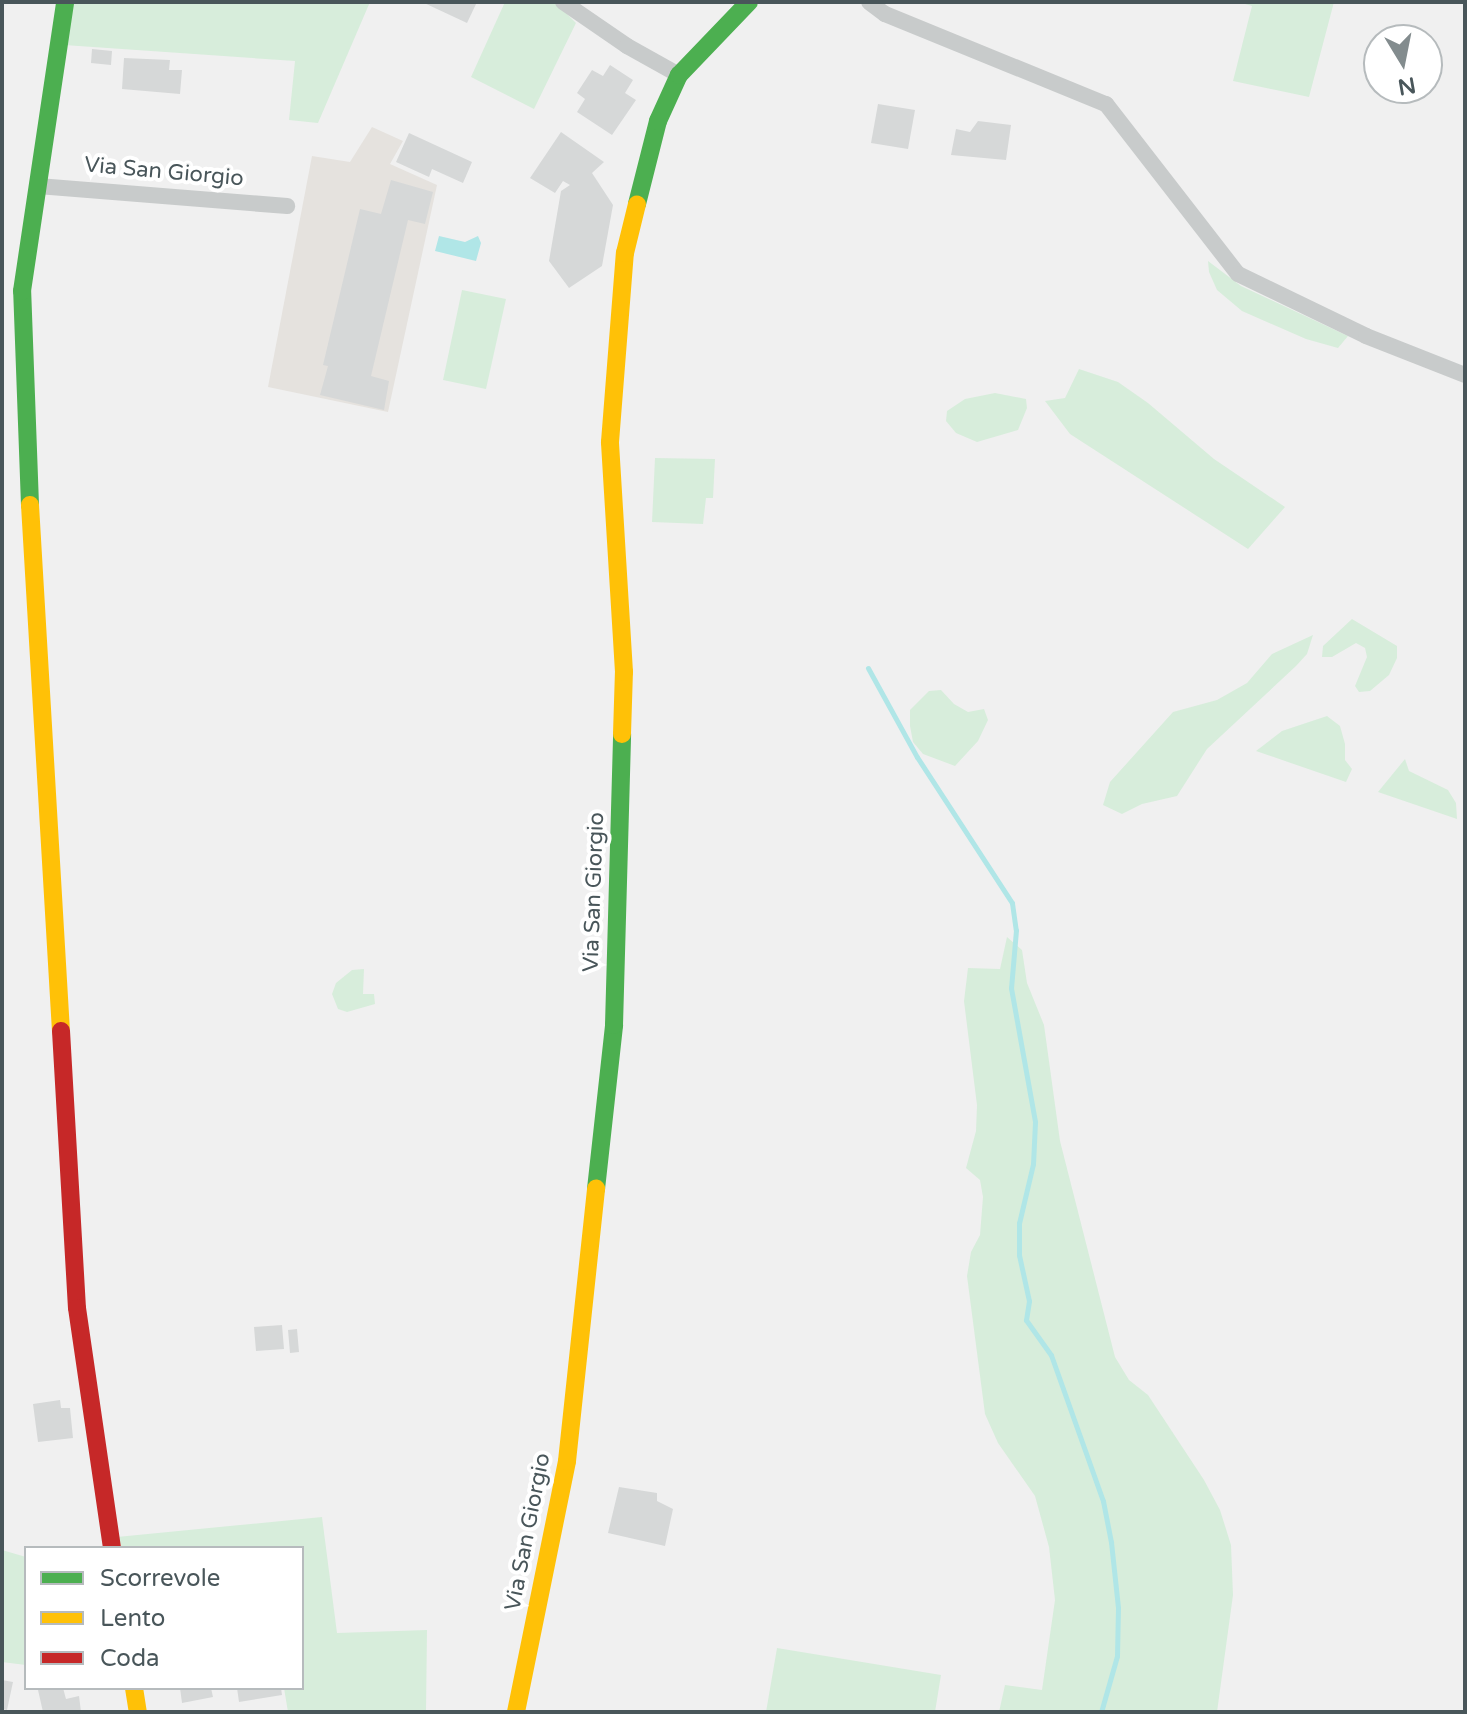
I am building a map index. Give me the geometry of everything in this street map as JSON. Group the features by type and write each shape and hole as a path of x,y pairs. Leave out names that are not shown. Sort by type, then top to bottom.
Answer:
{"street":[{"path":"65,2 22,291 49,874 77,1308 112,1546"},
{"path":"563,2 627,46 679,75"},
{"name":"Via San Giorgio","path":"516,1712 567,1461 614,1025 624,672 610,442 625,253 658,121 679,75 749,2"},
{"path":"869,2 885,14 1106,104 1238,274 1366,336 1465,375"},
{"name":"Via San Giorgio","path":"38,186 287,206"},
{"path":"134,1690 138,1712"}],"shaded area":[{"path":"372,127 403,141 390,164 437,185 388,412 268,387 312,156 350,162"}],"green space":[{"path":"70,2 370,2 318,123 289,120 295,61 64,45"},
{"path":"505,2 555,2 576,23 534,109 471,77"},
{"path":"1238,2 1334,2 1309,97 1233,81 1252,6"},
{"path":"1208,261 1241,286 1348,336 1338,348 1306,339 1242,311 1217,290"},
{"path":"462,290 506,299 486,389 443,380"},
{"path":"1079,369 1118,382 1214,459 1285,507 1248,549 1070,434 1045,401 1065,398"},
{"path":"995,393 1026,399 1027,408 1018,430 977,442 956,433 946,421 947,411 965,399"},
{"path":"655,458 715,459 713,498 706,498 703,524 652,522"},
{"path":"1352,619 1397,646 1397,658 1389,675 1370,691 1359,692 1355,686 1367,657 1365,648 1356,643 1332,657 1322,657 1323,646"},
{"path":"1313,635 1307,654 1207,749 1177,796 1142,804 1122,814 1103,805 1110,782 1173,712 1217,700 1247,683 1272,654"},
{"path":"941,690 954,704 968,712 984,709 988,720 978,741 955,766 923,754 913,742 910,726 910,710 929,691"},
{"path":"1327,716 1340,726 1345,760 1352,769 1346,782 1256,751 1282,731"},
{"path":"1405,759 1409,771 1448,790 1456,803 1457,819 1378,792"},
{"path":"1007,937 1022,950 1027,983 1044,1025 1060,1141 1115,1357 1129,1380 1148,1395 1204,1480 1220,1510 1231,1545 1233,1595 1217,1712 999,1712 1005,1685 1042,1690 1055,1600 1049,1547 1035,1496 998,1443 985,1414 967,1276 971,1252 980,1235 983,1197 980,1180 966,1168 976,1131 977,1105 964,1001 968,968 1000,969"},
{"path":"364,969 363,994 374,994 375,1004 347,1012 338,1009 332,994 336,983 352,970"},
{"path":"322,1517 337,1633 427,1630 426,1712 288,1712 284,1690 304,1690 304,1546 119,1546 117,1537"},
{"path":"2,1550 24,1556 24,1665 2,1662"},
{"path":"777,1648 941,1675 935,1712 766,1712"}],"water":[{"path":"439,236 465,242 478,236 481,243 476,261 435,251"}],"building":[{"path":"422,2 477,2 467,23"},
{"path":"92,49 112,51 111,65 91,63"},
{"path":"124,58 170,60 169,70 182,70 180,94 122,89"},
{"path":"610,65 633,80 625,93 636,100 612,135 577,112 585,99 577,93 592,70 603,76"},
{"path":"878,104 915,110 908,149 871,143"},
{"path":"978,121 1011,125 1006,160 951,155 956,129 970,132"},
{"path":"561,132 604,162 592,173 613,205 602,266 569,288 549,261 561,191 570,185 563,181 555,193 530,178"},
{"path":"409,133 472,162 463,183 432,169 429,177 396,162"},
{"path":"391,180 433,192 425,224 408,220 371,376 389,381 384,410 320,395 328,366 323,365 360,209 381,214"},
{"path":"282,1325 284,1349 256,1351 254,1327"},
{"path":"297,1329 299,1352 290,1353 288,1330"},
{"path":"60,1400 61,1408 70,1408 73,1438 38,1442 33,1404"},
{"path":"619,1487 657,1493 657,1501 673,1509 665,1546 608,1533"},
{"path":"2,1680 13,1682 7,1710 2,1709"},
{"path":"38,1690 64,1690 66,1699 79,1696 81,1712 43,1712"},
{"path":"180,1690 211,1690 213,1697 182,1703"},
{"path":"237,1690 281,1690 282,1695 239,1702"}],"waterway":[{"path":"868,668 917,757 1012,903 1016,930 1011,988 1035,1122 1033,1164 1019,1223 1019,1255 1029,1301 1026,1320 1051,1355 1103,1501 1111,1542 1118,1608 1117,1656 1101,1712"}],"traffic: fast":[{"path":"30,505 22,291 65,2"},
{"path":"637,204 658,121 679,75 749,2"},
{"path":"596,1189 614,1025 622,734"}],"traffic: slow":[{"path":"622,734 624,672 610,442 625,253 637,204"},
{"path":"30,505 61,1031"},
{"path":"516,1712 567,1461 596,1189"},
{"path":"134,1690 138,1712"}],"traffic: jam":[{"path":"61,1031 77,1308 112,1546"}]}
